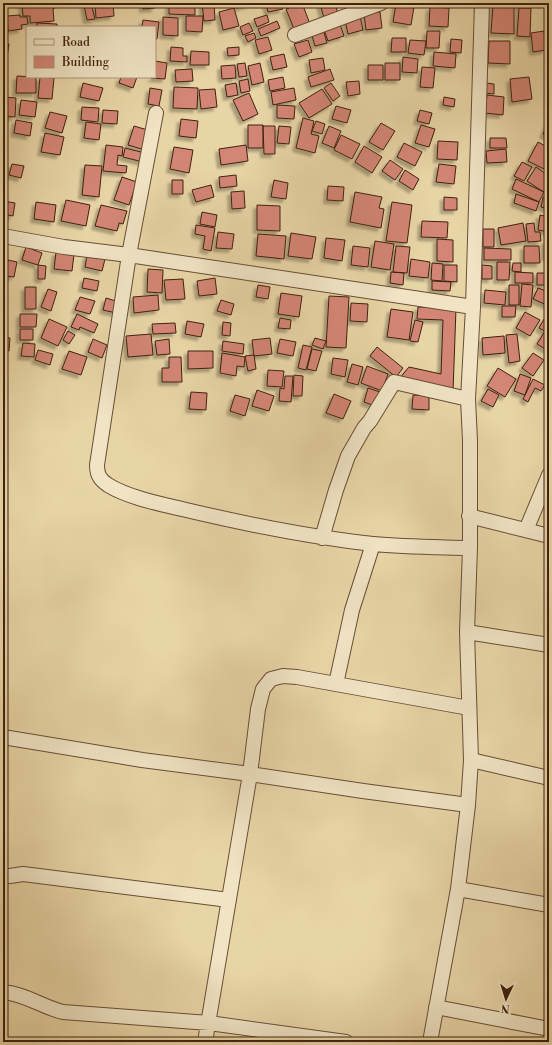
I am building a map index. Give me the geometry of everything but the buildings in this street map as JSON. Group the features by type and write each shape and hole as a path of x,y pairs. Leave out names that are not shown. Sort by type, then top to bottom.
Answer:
{"street":[{"path":"295,35 381,3"},
{"path":"430,1042 458,889 468,805 471,760 467,632 470,548 470,441 468,399 474,307 482,3"},
{"path":"156,113 129,255 97,465 97,474 107,484 118,490 152,502 241,522 322,538 373,544 470,548"},
{"path":"3,236 64,247 129,255 474,307"},
{"path":"322,538 348,456 394,382 468,399"},
{"path":"526,530 549,475"},
{"path":"469,516 549,536"},
{"path":"336,684 352,610 373,544"},
{"path":"467,632 549,645"},
{"path":"206,1042 250,774 258,709 263,689 271,679 283,676 297,677 469,708"},
{"path":"3,737 142,760 468,805"},
{"path":"471,760 549,778"},
{"path":"3,876 23,874 229,900"},
{"path":"458,889 549,905"},
{"path":"3,992 15,993 51,1009 63,1012 209,1023 346,1042"},
{"path":"436,1007 549,1029"}]}
